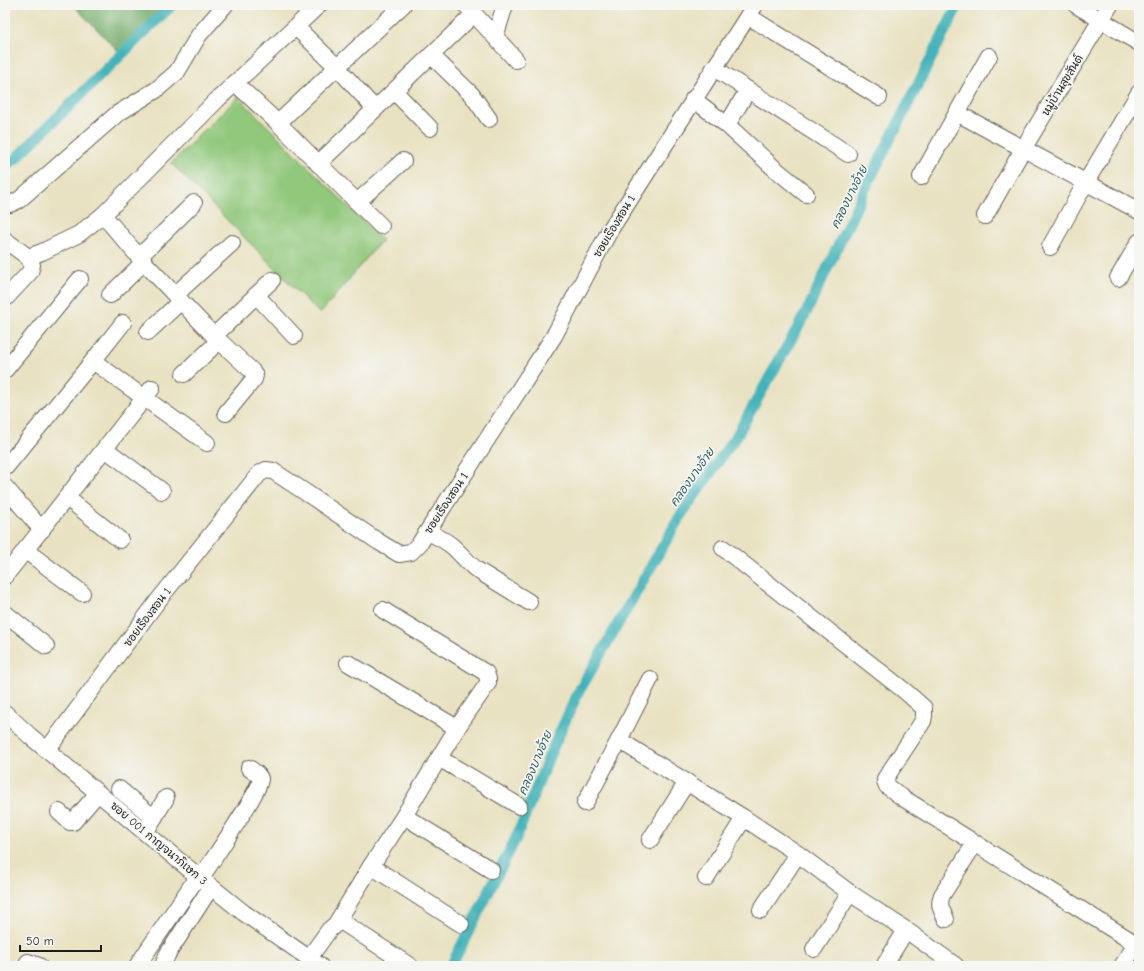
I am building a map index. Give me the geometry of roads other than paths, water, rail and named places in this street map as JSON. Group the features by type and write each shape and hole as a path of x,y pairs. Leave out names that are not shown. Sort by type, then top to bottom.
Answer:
{"street":[{"path":"5,203 10,204 19,200 117,114 156,90 177,72 199,35 225,5"},
{"path":"28,257 80,234 103,215 217,100 319,5"},
{"path":"278,123 403,5"},
{"path":"495,37 505,5"},
{"path":"1076,5 1139,43"},
{"name":"หมู่บ้านสุขสันต์","path":"985,216 1023,148 1110,5"},
{"path":"318,164 431,55 470,9 516,60"},
{"path":"751,10 879,97"},
{"name":"ซอยเรืองสอน 1","path":"47,750 157,602 259,474 266,470 273,471 398,554 411,552 420,543 554,336 610,230 751,10"},
{"path":"296,26 376,109"},
{"path":"431,55 472,95 489,119"},
{"path":"921,178 989,56"},
{"path":"714,68 848,154"},
{"path":"235,84 278,123 381,226"},
{"path":"727,125 748,90"},
{"path":"394,91 430,128"},
{"path":"1050,248 1086,182 1139,93"},
{"path":"694,99 727,125 774,168 806,194"},
{"path":"957,113 1139,211"},
{"path":"357,202 403,161"},
{"path":"110,295 194,203"},
{"path":"103,215 142,260 178,298 216,338 255,375 254,379 226,413"},
{"path":"5,240 28,257 32,265 30,272 5,299"},
{"path":"1118,278 1139,242"},
{"path":"148,332 178,298 232,243"},
{"path":"5,370 80,279"},
{"path":"184,374 256,295 272,280"},
{"path":"256,295 294,336"},
{"path":"5,468 123,323"},
{"path":"93,361 148,393 207,443"},
{"path":"5,576 148,393"},
{"path":"105,449 162,491"},
{"path":"5,487 42,530"},
{"path":"67,498 120,540"},
{"path":"428,532 452,546 470,565 477,570 529,602"},
{"path":"723,548 906,692 924,708 923,721 885,779 885,784 903,798 975,843 1138,942 1122,966"},
{"path":"25,550 82,593"},
{"path":"315,963 329,930 338,922 457,728 488,683 486,673 383,610"},
{"path":"5,613 46,646"},
{"path":"348,663 457,728"},
{"path":"585,803 650,679"},
{"name":"ซอย 001 กาญจนาภิเษก 3","path":"5,712 30,736 203,880 244,913 315,963"},
{"path":"619,740 744,818 798,854 850,893 906,930 956,966"},
{"path":"439,758 519,806"},
{"path":"162,966 203,880 260,784 258,775 249,768"},
{"path":"650,840 686,782"},
{"path":"118,789 154,818"},
{"path":"59,812 70,822 73,822 98,793"},
{"path":"146,833 166,798"},
{"path":"404,816 491,870"},
{"path":"706,878 744,818"},
{"path":"946,919 940,907 942,895 975,843"},
{"path":"761,910 798,854"},
{"path":"371,866 461,924"},
{"path":"137,966 203,880"},
{"path":"814,948 850,893"},
{"path":"338,922 410,966"},
{"path":"884,966 906,930"}],"waterway":[{"path":"5,166 14,160 172,5"},
{"name":"คลองบางอ้าย","path":"451,966 516,838 551,752 578,693 682,513 737,435 806,313 868,183 958,5"}]}
